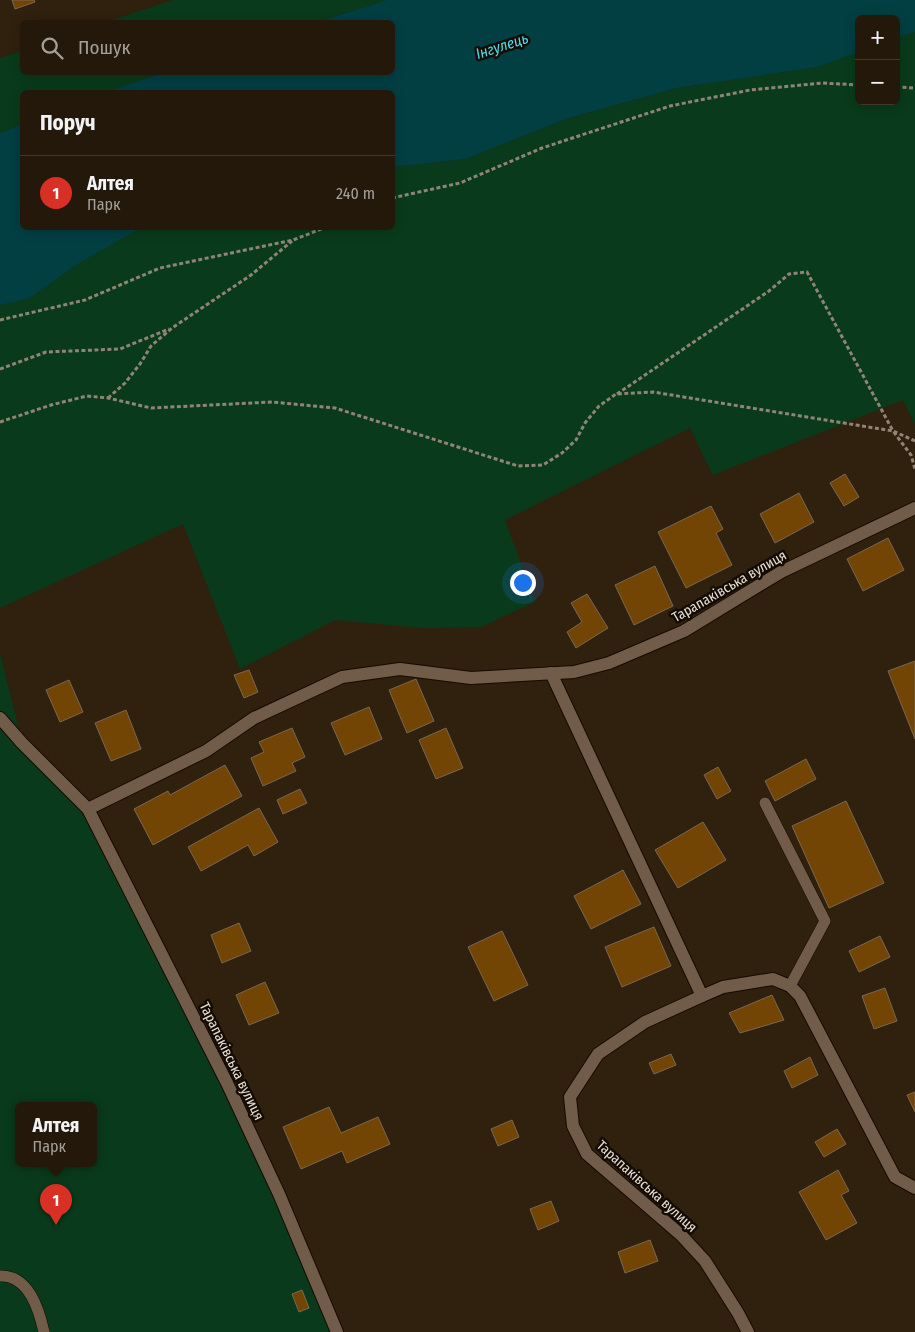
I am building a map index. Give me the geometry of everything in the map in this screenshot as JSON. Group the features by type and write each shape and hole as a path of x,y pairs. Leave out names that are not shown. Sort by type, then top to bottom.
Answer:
{"street":[{"name":"Тарапаківська вулиця","path":"88,810 206,752 254,718 342,677 400,670 471,678 574,672 609,663 684,630 781,572 915,508"},
{"path":"551,673 702,996"},
{"name":"Тарапаківська вулиця","path":"0,718 88,810 227,1083 280,1194 337,1332"},
{"name":"Тарапаківська вулиця","path":"748,1332 705,1260 681,1235 587,1154 574,1126 570,1097 598,1054 645,1022 723,987 773,979 790,986"},
{"path":"790,986 800,996 817,1026 895,1177 915,1188"}],"lane":[{"path":"766,803 825,921 790,986"},
{"path":"0,1276 12,1278 34,1298 44,1332"}],"path":[{"path":"395,197 460,183 542,148 670,106 750,90 822,83 855,85"},
{"path":"900,87 915,88"},
{"path":"0,320 85,300 160,268 293,240 319,230"},
{"path":"108,398 125,383 151,346 172,328 251,275 293,240"},
{"path":"0,422 51,405 87,396 108,398 151,408 272,402 335,408 518,466 544,465 562,453 576,440 585,423 599,406 769,291 790,274 807,272 893,431 911,455 915,469"},
{"path":"0,369 46,352 120,349 172,328"},
{"path":"616,394 653,392 893,431 915,442"}],"green space":[{"path":"173,0 387,0 324,20 112,20"},
{"path":"915,32 915,425 903,400 713,475 690,428 505,520 535,602 481,627 421,628 335,620 240,669 183,524 0,608 0,305 28,299 81,262 137,230 395,230 395,167 465,159 569,118 677,88 816,67 855,53 855,105 900,105 900,37"},
{"path":"20,52 20,75 157,75 112,90 20,90 20,125 0,133 0,58"},
{"path":"0,653 22,743 88,810 227,1083 337,1332 0,1332"}],"water":[{"name":"Інгулець","path":"387,0 915,0 915,32 900,37 900,15 855,15 855,53 817,67 677,88 569,118 465,159 395,167 395,90 112,90 157,75 395,75 395,20 324,20"},
{"path":"20,125 20,230 137,230 81,262 28,299 0,305 0,133"}],"building":[{"path":"12,0 34,0 35,2 15,9"},
{"path":"845,474 859,497 844,506 830,483"},
{"path":"799,493 814,522 775,543 760,514"},
{"path":"711,506 723,529 716,533 732,565 686,588 658,532"},
{"path":"888,538 904,570 863,591 847,559"},
{"path":"655,566 673,606 634,625 615,585"},
{"path":"587,594 608,628 576,648 567,632 582,622 571,603"},
{"path":"915,661 915,739 888,671"},
{"path":"249,670 258,692 244,698 234,675"},
{"path":"416,679 434,721 407,733 389,690"},
{"path":"69,680 83,712 60,722 46,690"},
{"path":"369,707 382,739 345,755 331,723"},
{"path":"126,710 141,749 111,761 95,723"},
{"path":"292,728 305,757 292,763 296,771 263,786 251,758 264,752 259,742"},
{"path":"446,728 463,768 436,779 419,740"},
{"path":"806,759 816,779 775,801 765,781"},
{"path":"225,765 242,796 153,845 134,809 168,791 170,795"},
{"path":"718,767 731,791 717,799 704,775"},
{"path":"300,789 307,803 283,814 277,800"},
{"path":"846,801 884,883 829,908 792,826"},
{"path":"259,808 278,842 254,856 248,845 201,871 188,847"},
{"path":"703,822 726,860 678,888 655,850"},
{"path":"623,870 641,904 591,929 574,896"},
{"path":"239,923 251,951 222,963 211,935"},
{"path":"654,927 671,966 622,987 605,947"},
{"path":"502,931 528,985 494,1001 468,947"},
{"path":"880,936 890,957 859,972 849,951"},
{"path":"265,982 279,1013 249,1025 236,995"},
{"path":"885,988 897,1021 874,1029 862,996"},
{"path":"772,995 784,1020 740,1033 729,1013"},
{"path":"671,1054 676,1065 654,1074 649,1063"},
{"path":"810,1057 818,1075 792,1088 784,1071"},
{"path":"915,1092 915,1112 907,1095"},
{"path":"329,1107 341,1133 378,1117 390,1144 347,1163 342,1151 301,1169 283,1127"},
{"path":"512,1120 519,1137 498,1146 491,1129"},
{"path":"837,1129 846,1144 824,1157 815,1142"},
{"path":"838,1170 849,1191 841,1195 857,1223 826,1240 799,1192"},
{"path":"551,1201 559,1221 538,1230 530,1209"},
{"path":"650,1240 658,1261 625,1273 618,1252"},
{"path":"302,1290 309,1308 299,1312 292,1294"}],"place":[{"name":"Алтея","path":"56,1225"}]}
